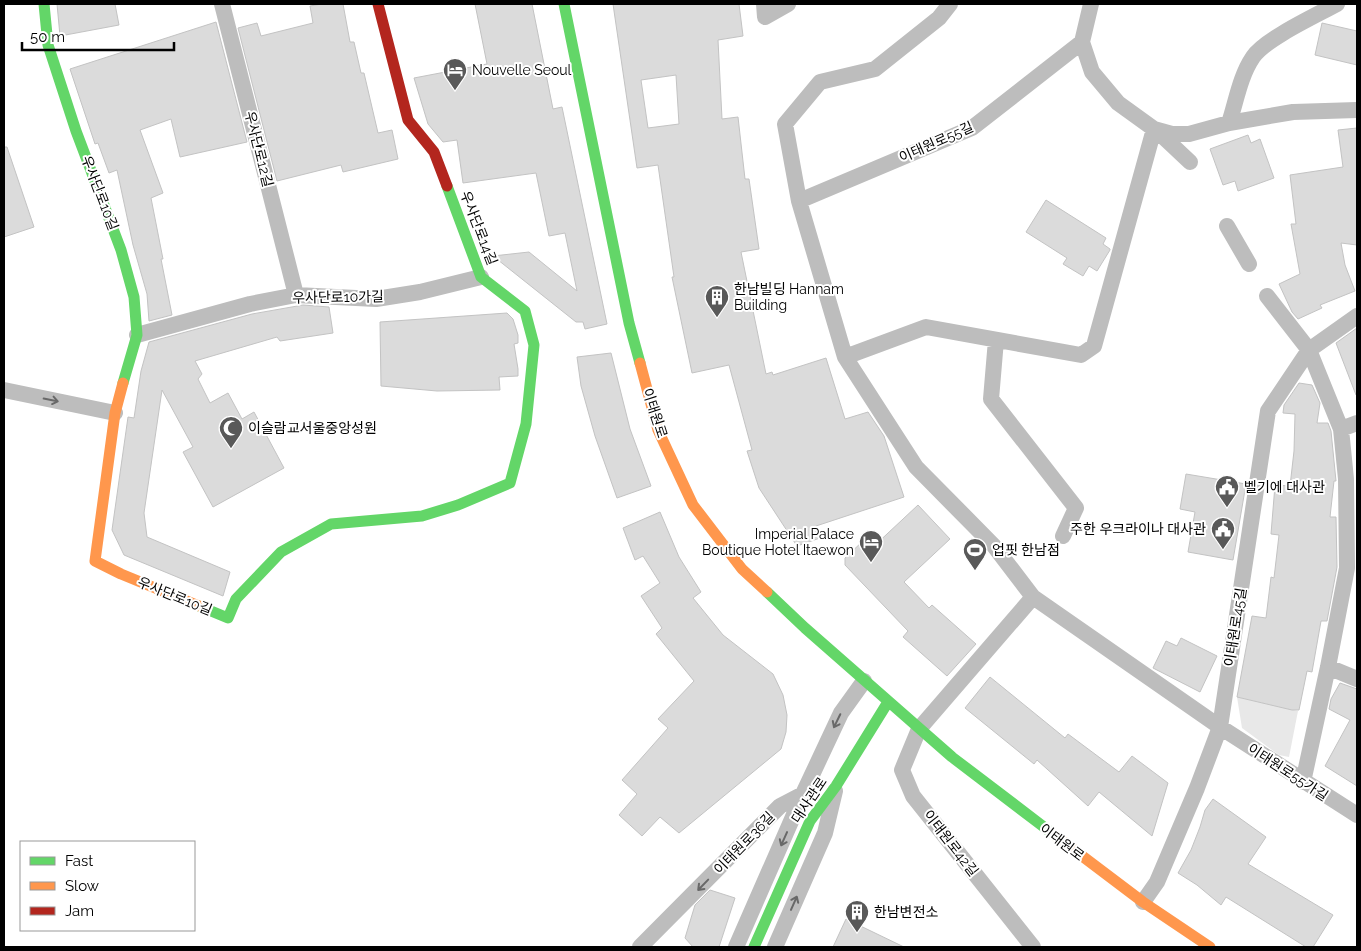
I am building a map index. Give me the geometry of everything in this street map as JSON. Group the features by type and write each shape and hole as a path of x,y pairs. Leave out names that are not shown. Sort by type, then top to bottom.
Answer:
{"street":[{"name":"우사단로10길","path":"44,4 48,45 76,131 121,250 134,297 137,335 115,413 95,561 121,574 228,618 236,599 282,552 331,524 422,516 458,505 510,483"},
{"name":"우사단로12길","path":"222,4 296,295"},
{"name":"우사단로14길","path":"378,4 408,120 434,152 481,277 525,312 534,345 526,424 510,483"},
{"name":"이태원로","path":"564,4 629,322 658,430 693,505 742,569 805,628 919,729 967,769 1143,902 1210,947"},
{"path":"764,4 765,17 788,4"},
{"path":"950,4 939,18 875,69 820,82 784,124 799,201 845,357 916,467 994,546 1033,597 1220,727"},
{"path":"1091,4 1082,42 1092,72 1118,103 1154,128 1190,162"},
{"path":"1230,123 1244,76 1253,56 1269,42 1337,4"},
{"name":"이태원로55길","path":"799,201 972,128 1082,42"},
{"path":"1154,128 1172,134 1189,134 1230,123 1293,112 1357,110"},
{"path":"845,357 926,327 1081,355 1094,346 1154,128"},
{"path":"1227,226 1249,264"},
{"name":"우사단로10가길","path":"137,335 250,304 296,295 376,299 420,292 481,277"},
{"path":"1267,296 1309,350 1341,429 1351,481 1352,570 1328,667 1303,782"},
{"name":"이태원로45길","path":"1143,902 1157,882 1197,788 1220,727 1268,411 1309,350 1357,316"},
{"path":"996,340 991,399 1076,508 1063,536"},
{"path":"4,390 115,413"},
{"path":"1341,429 1357,423"},
{"path":"919,729 1033,597"},
{"path":"1328,667 1357,680"},
{"path":"736,947 803,794 841,713 864,681"},
{"name":"대사관로","path":"754,947 810,821 836,786 888,702"},
{"name":"이태원로55가길","path":"1220,727 1357,816"},
{"name":"이태원로42길","path":"919,729 902,770 913,796 1033,947"},
{"path":"775,947 825,833 836,786"},
{"name":"이태원로36길","path":"640,947 780,806 803,794"}],"shaded area":[{"path":"1237,697 1298,711 1289,757 1279,755 1242,728"}],"building":[{"path":"57,4 115,4 119,25 60,36"},
{"path":"343,4 350,42 354,42 361,73 364,73 378,133 392,130 398,159 343,172 341,165 277,181 238,28 257,23 261,36 313,23 310,6"},
{"path":"475,4 532,4 553,109 562,107 607,324 585,329 583,322 576,322 493,256 529,252 577,291 565,233 549,236 536,173 463,183 457,140 443,142 428,124 414,78 487,64"},
{"path":"613,4 739,4 743,36 718,40 722,119 738,117 745,179 749,179 759,249 741,252 766,374 772,372 773,375 826,358 845,419 868,412 884,436 904,497 816,526 820,538 797,546 759,488 747,451 752,450 729,365 692,373 672,277 674,277 658,165 637,168","holes":["676,75 679,124 648,128 641,80"]},
{"path":"216,22 247,142 180,157 171,119 140,130 163,193 151,198 172,315 149,321 147,294 133,245 117,170 109,173 98,143 95,144 70,69"},
{"path":"1322,23 1357,31 1357,65 1315,55"},
{"path":"1357,128 1357,245 1341,243 1345,265 1355,291 1320,305 1322,308 1298,319 1292,312 1279,284 1300,274 1291,224 1296,224 1290,175 1343,167 1338,130"},
{"path":"1248,135 1251,143 1260,139 1274,178 1238,191 1235,181 1223,185 1210,149"},
{"path":"4,147 7,147 34,227 4,237"},
{"path":"1046,200 1106,238 1103,244 1110,250 1097,271 1089,266 1083,276 1063,264 1067,258 1026,232"},
{"path":"303,305 329,307 333,333 280,341 277,337 195,361 202,374 198,379 210,403 228,393 242,419 254,412 284,468 213,507 183,452 193,447 162,390 144,513 147,537 230,572 223,596 124,555 112,530 128,417 134,418 141,371 149,342 252,314"},
{"path":"507,313 513,319 518,335 518,343 514,344 518,376 499,377 500,390 437,391 381,386 380,322"},
{"path":"1357,328 1357,394 1356,395 1336,343"},
{"path":"611,353 630,429 651,486 617,498 595,436 581,386 577,357"},
{"path":"1299,383 1312,385 1320,403 1317,423 1328,423 1331,431 1336,481 1334,481 1330,517 1336,517 1337,567 1327,621 1321,621 1312,672 1307,671 1299,710 1292,710 1237,697 1252,616 1266,618 1271,577 1274,578 1279,535 1271,534 1275,485 1290,486 1294,451 1295,414 1283,413 1284,405"},
{"path":"1186,474 1246,484 1233,560 1188,552 1195,512 1180,509"},
{"path":"918,505 950,539 904,582 929,608 932,605 976,644 947,676 903,637 908,631 845,565 845,558 864,540 872,548"},
{"path":"660,512 679,557 701,592 693,598 723,635 773,674 783,695 787,715 786,732 781,749 679,833 660,817 642,836 619,815 637,794 622,780 668,728 658,719 694,681 656,634 662,628 641,596 660,583 643,556 635,560 623,528"},
{"path":"1181,638 1217,656 1200,692 1153,668 1166,641 1177,646"},
{"path":"990,677 1065,738 1068,734 1119,772 1132,756 1168,783 1152,836 1099,792 1088,806 1037,760 1034,764 965,708"},
{"path":"1340,683 1357,689 1357,786 1325,766 1350,720 1329,709 1331,699"},
{"path":"1213,799 1266,837 1248,864 1333,915 1313,947 1306,947 1226,897 1221,905 1197,885 1178,873 1191,850 1205,810"},
{"path":"710,890 735,898 719,947 693,947 685,938 695,905"},
{"name":"한남변전소","path":"846,919 904,947 833,947"}],"traffic: fast":[{"path":"44,4 48,45 76,131 121,250 134,297 137,335 123,383"},
{"path":"564,4 629,323 640,363"},
{"path":"199,606 228,618 236,599 281,552 331,524 422,516 458,505 510,483 526,424 534,345 525,311 481,277 447,186"},
{"path":"767,592 805,628 952,757 1057,837"},
{"path":"754,947 810,821 836,786 888,702"}],"traffic: slow":[{"path":"640,363 658,430 693,505 742,569 767,592"},
{"path":"123,383 115,413 95,561 121,574 199,606"},
{"path":"1057,837 1143,902 1210,947"}],"traffic: jam":[{"path":"378,4 408,120 434,152 447,186"}],"place":[{"name":"Nouvelle Seoul","path":"455,91"},
{"name":"한남빌딩 Hannam Building","path":"717,318"},
{"name":"이슬람교서울중앙성원","path":"231,449"},
{"name":"벨기에 대사관","path":"1227,508"},
{"name":"주한 우크라이나 대사관","path":"1223,550"},
{"name":"Imperial Palace Boutique Hotel Itaewon","path":"871,563"},
{"name":"업핏 한남점","path":"975,571"},
{"name":"한남변전소","path":"857,933"}]}
